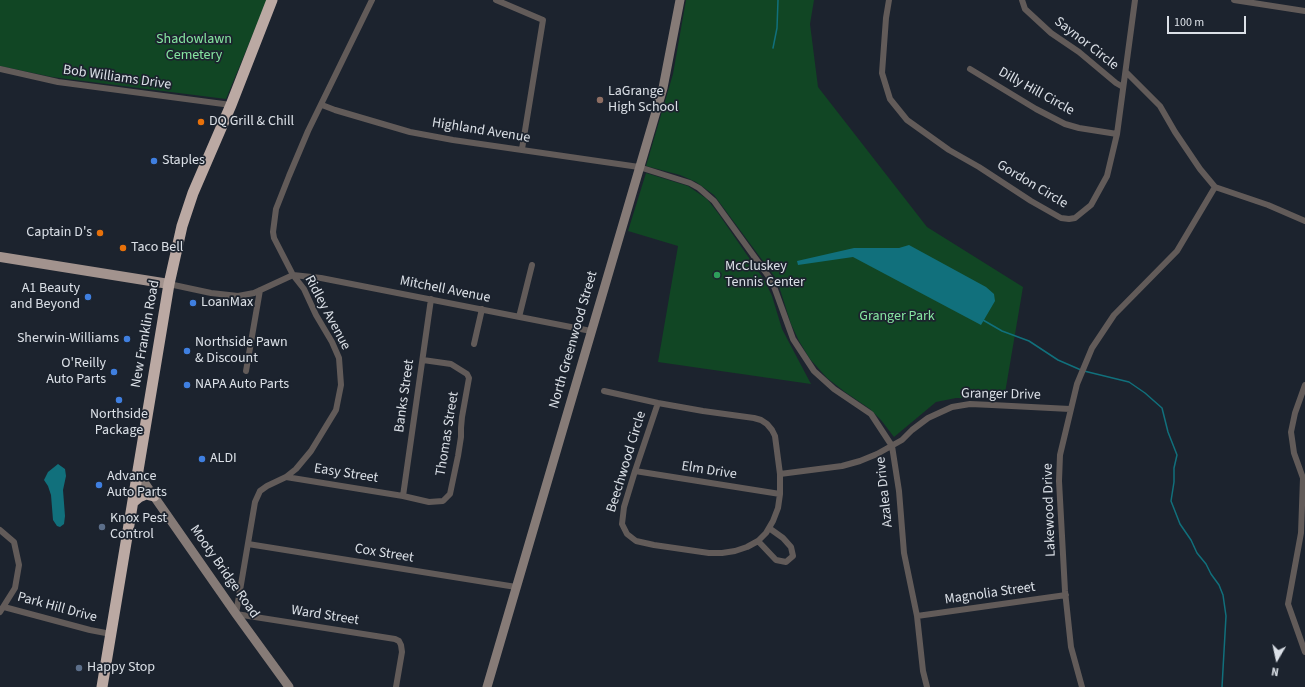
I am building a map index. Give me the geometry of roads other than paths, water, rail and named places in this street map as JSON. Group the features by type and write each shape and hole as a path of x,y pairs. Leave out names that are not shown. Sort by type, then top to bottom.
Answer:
{"highway":[{"name":"New Franklin Road","path":"102,687 169,284 182,226 193,193 231,105 272,0"},
{"path":"132,502 146,494 154,496"}],"main road":[{"name":"North Greenwood Street","path":"487,687 662,88 680,0"},
{"path":"0,257 169,284"},
{"name":"Mooty Bridge Road","path":"137,472 289,687"}],"street":[{"name":"Ridley Avenue","path":"236,614 255,502 260,491 296,469 311,451 336,410 341,385 339,358 304,289 293,275 274,238 273,232 276,209 308,131 372,0"},
{"path":"496,0 543,20 522,149"},
{"name":"Gordon Circle","path":"889,0 886,18 882,72 890,99 907,120 949,150 979,167 1030,201 1061,218 1075,218 1091,205 1107,176 1117,134 1135,0"},
{"name":"Saynor Circle","path":"1022,0 1026,9 1051,33 1079,52 1116,83 1123,87"},
{"path":"1234,0 1305,11"},
{"name":"Bob Williams Drive","path":"0,69 58,82 231,105"},
{"name":"Dilly Hill Circle","path":"970,69 1036,109 1065,124 1079,128 1117,134"},
{"path":"1126,72 1160,106 1175,132 1200,169 1215,186 1304,218"},
{"name":"Highland Avenue","path":"322,105 410,132 639,167"},
{"name":"Azalea Drive","path":"639,167 690,183 699,188 714,201 766,270 772,281 793,339 814,372 834,389 872,414 892,446 899,491 904,553 917,616 927,687"},
{"name":"Lakewood Drive","path":"1082,687 1071,647 1066,595 1060,481 1060,455 1070,409 1077,384 1092,348 1114,315 1177,251 1215,186"},
{"path":"519,317 532,264"},
{"name":"Ridley Avenue","path":"260,290 293,275"},
{"name":"Mitchell Avenue","path":"293,275 328,279 591,331"},
{"path":"169,284 231,296 250,294 260,290"},
{"path":"246,371 260,290"},
{"name":"Banks Street","path":"403,496 431,299"},
{"path":"474,344 482,309"},
{"name":"Thomas Street","path":"403,496 429,502 443,501 450,494 460,446 468,376 451,364 423,360"},
{"path":"1305,385 1295,413 1291,432 1294,454 1303,478 1301,533 1288,604 1305,652"},
{"name":"Beechwood Circle","path":"604,391 711,413 754,418 764,422 770,427 775,436 780,474 780,494 776,515 770,528 758,541 735,551 716,554 692,552 654,545 633,539 625,531 622,520 624,507 658,403"},
{"name":"Granger Drive","path":"780,474 848,464 865,459 902,440 928,418 952,407 970,404 1070,409"},
{"name":"Elm Drive","path":"635,471 780,494"},
{"name":"Easy Street","path":"286,476 403,496"},
{"path":"758,541 776,560 786,562 793,556 791,547 783,538 770,528"},
{"path":"0,530 14,542 19,565 15,588 2,609"},
{"name":"Cox Street","path":"248,544 516,587"},
{"name":"Magnolia Street","path":"917,616 1066,595"},
{"name":"Park Hill Drive","path":"2,609 111,634"},
{"name":"Ward Street","path":"236,614 395,639 399,641 402,652 396,687"}],"water":[{"path":"909,245 986,287 994,294 995,301 981,325 853,257 798,265 797,261 854,248 899,248"},
{"path":"58,464 65,469 66,476 63,490 65,516 64,524 60,527 57,526 53,520 51,495 44,480 48,472"}],"waterway":[{"path":"773,48 777,28 778,0"},
{"path":"983,320 1002,331 1029,341 1058,360 1081,370"},
{"path":"1084,371 1129,382 1145,393 1162,408 1168,432 1177,455 1174,468 1174,482 1171,501 1180,524 1191,540 1197,553 1219,585 1223,595 1226,616 1222,687"}],"place":[{"name":"LaGrange High School","path":"600,100"},
{"name":"DQ Grill & Chill","path":"201,122"},
{"name":"Staples","path":"154,161"},
{"name":"Captain D's","path":"100,233"},
{"name":"Taco Bell","path":"123,248"},
{"name":"McCluskey Tennis Center","path":"717,275"},
{"name":"A1 Beauty and Beyond","path":"88,297"},
{"name":"LoanMax","path":"193,303"},
{"name":"Sherwin-Williams","path":"127,339"},
{"name":"Northside Pawn & Discount","path":"187,351"},
{"name":"O'Reilly Auto Parts","path":"114,372"},
{"name":"NAPA Auto Parts","path":"187,385"},
{"name":"Northside Package","path":"119,400"},
{"name":"ALDI","path":"202,459"},
{"name":"Advance Auto Parts","path":"99,485"},
{"name":"Knox Pest Control","path":"102,527"},
{"name":"Happy Stop","path":"79,668"}],"park label":[{"name":"Shadowlawn Cemetery","path":"194,48"},
{"name":"Granger Park","path":"897,317"}]}
